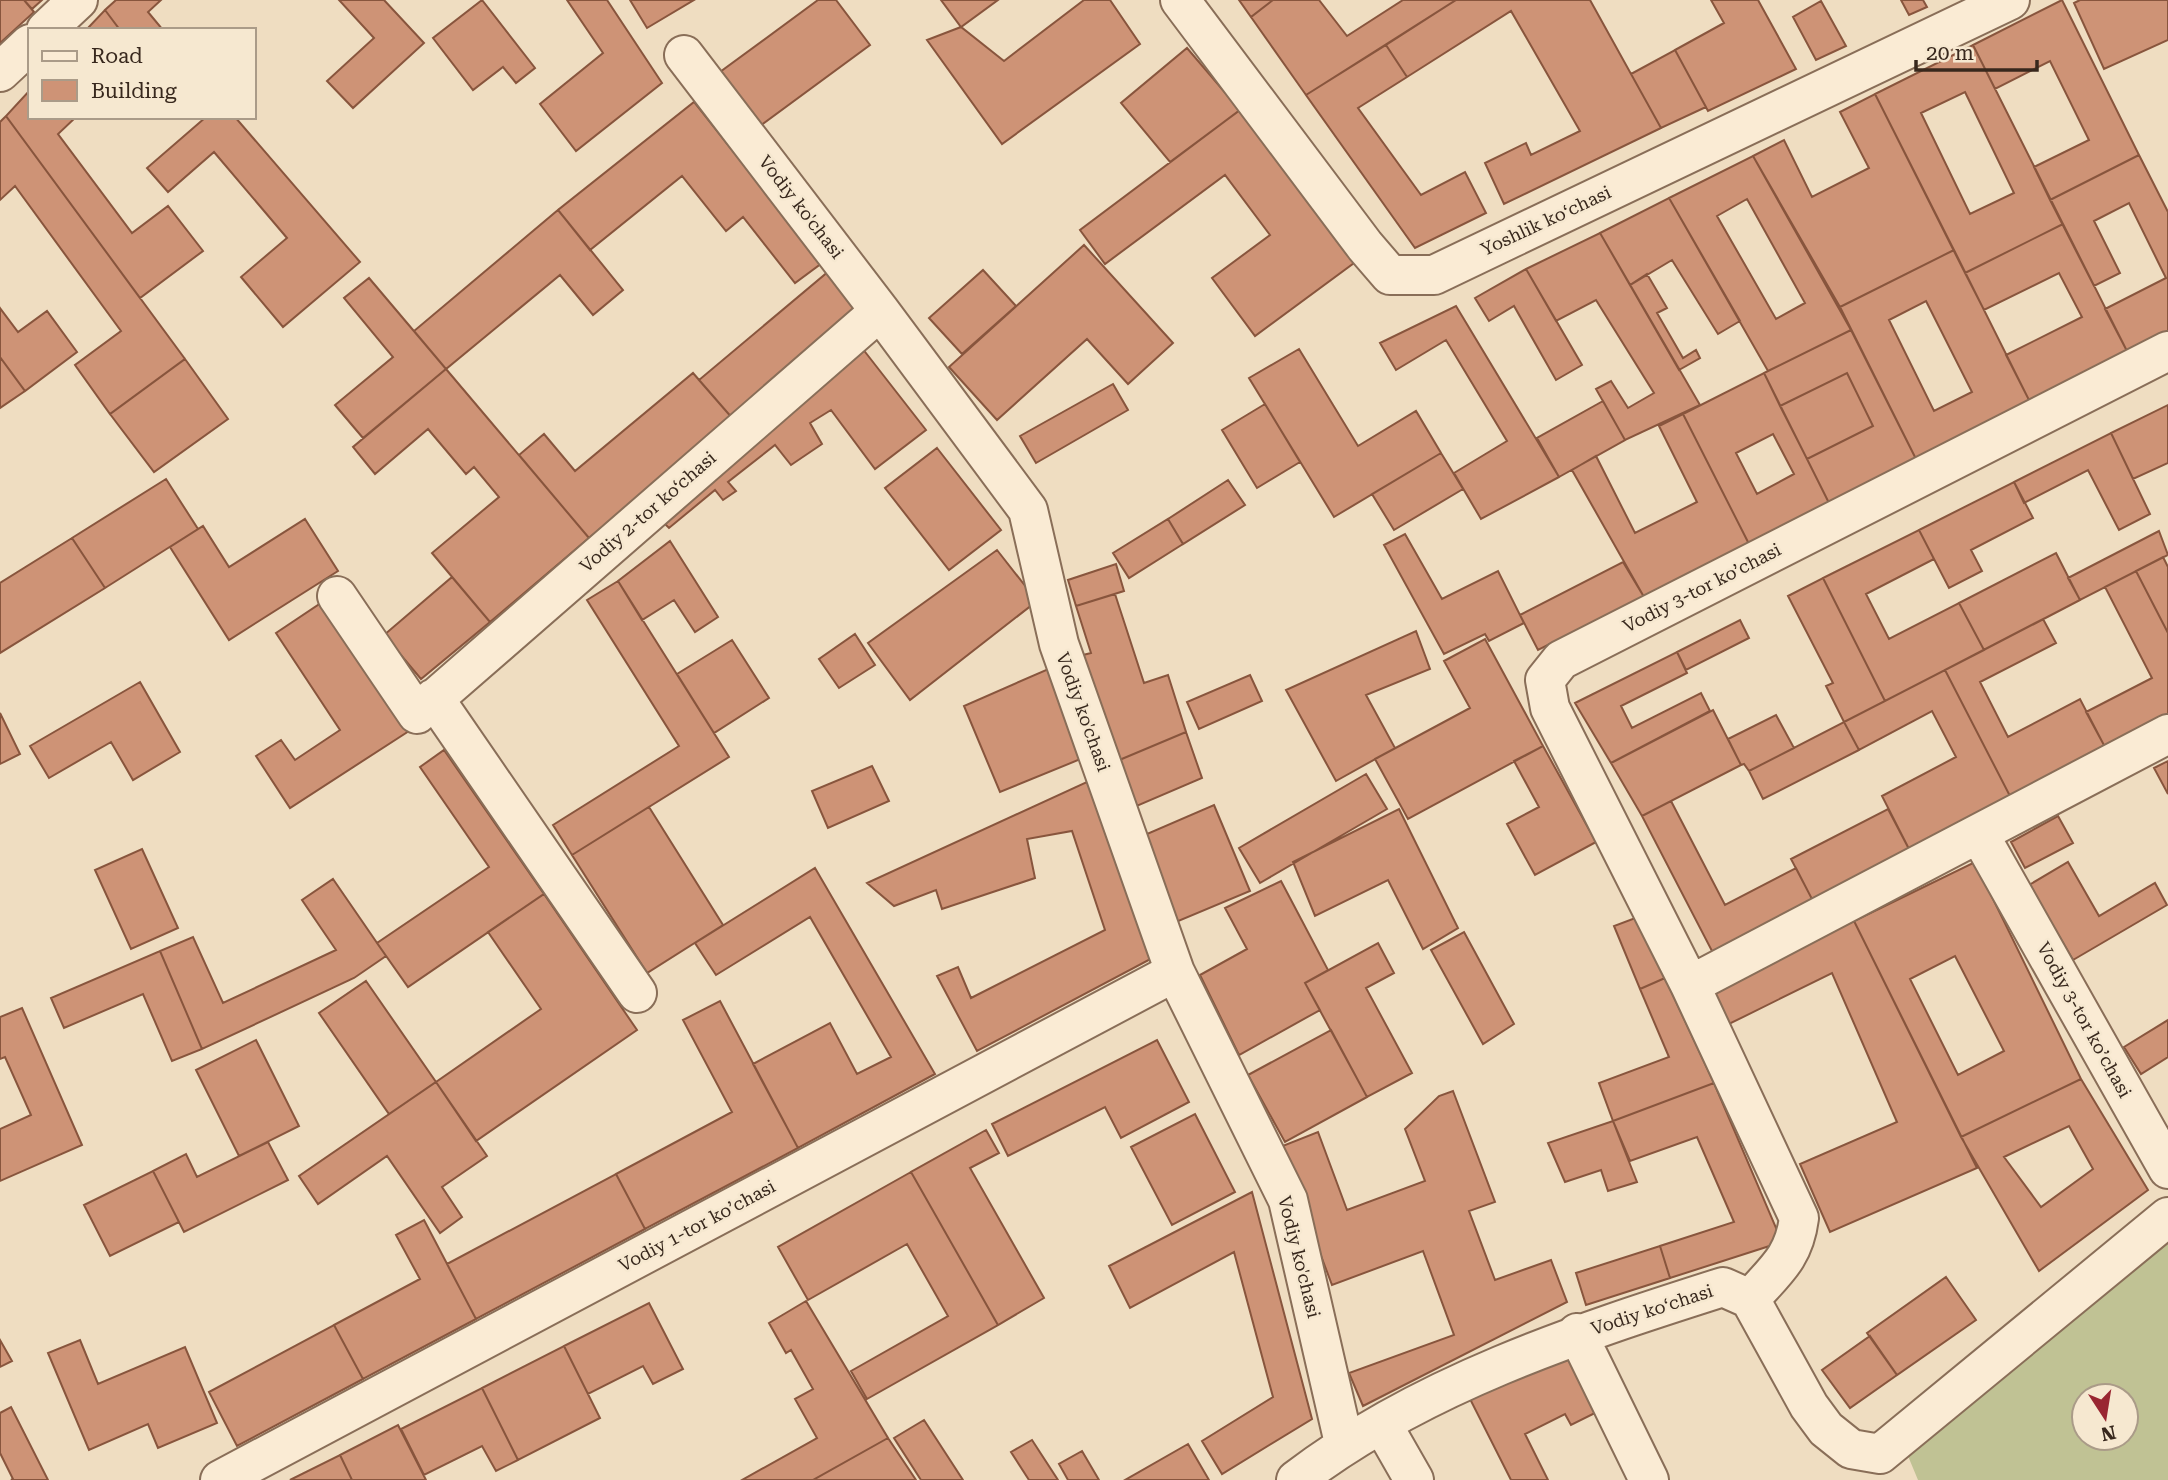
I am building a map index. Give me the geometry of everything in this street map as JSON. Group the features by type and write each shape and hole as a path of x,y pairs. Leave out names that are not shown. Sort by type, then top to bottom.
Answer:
{"street":[{"path":"48,28 78,0"},
{"name":"Yoshlik koʻchasi","path":"1180,0 1365,246 1390,275 1434,275 2010,0"},
{"path":"0,72 28,46"},
{"name":"Vodiy ko'chasi","path":"684,55 1028,510 1059,644 1175,972 1288,1200 1344,1443"},
{"name":"Vodiy 2-tor ko‘chasi","path":"425,706 880,311"},
{"name":"Vodiy 3-tor koʼchasi","path":"1750,1298 1785,1260 1796,1242 1799,1218 1690,985 1550,708 1545,680 1561,660 2168,351"},
{"path":"337,596 425,706 638,993"},
{"path":"1690,985 2168,734"},
{"name":"Vodiy 3-tor koʼchasi","path":"1979,834 2168,1169"},
{"name":"Vodiy 1-tor koʼchasi","path":"220,1480 1175,972"},
{"path":"1750,1298 1809,1405 1826,1429 1851,1449 1886,1467 2168,1217"},
{"name":"Vodiy koʻchasi","path":"1296,1480 1344,1443 1577,1333 1723,1287 1750,1298"},
{"path":"1577,1333 1650,1480"},
{"path":"1382,1424 1414,1480"}],"green space":[{"path":"2168,1239 2168,1480 1918,1480 1908,1456"}],"building":[{"path":"0,0 24,0 34,12 0,43"},
{"path":"24,0 42,0 32,9"},
{"path":"116,0 161,0 148,12 161,28 118,28 105,10"},
{"path":"339,0 384,0 424,43 353,108 327,81 374,38"},
{"path":"482,0 535,68 516,83 503,67 473,90 433,38"},
{"path":"567,0 607,0 662,83 576,151 540,104 603,53"},
{"path":"630,0 694,0 647,28"},
{"path":"818,0 836,0 870,45 760,126 720,72"},
{"path":"941,0 998,0 961,27"},
{"path":"1084,0 1110,0 1140,44 1002,144 927,40 961,27 1004,61"},
{"path":"1239,0 1273,0 1251,17"},
{"path":"1273,0 1319,0 1347,36 1403,0 1456,0 1306,95 1251,17"},
{"path":"1456,0 1590,0 1661,128 1504,204 1485,163 1526,143 1531,155 1580,131 1511,11 1407,77 1386,45"},
{"path":"1711,0 1758,0 1796,69 1708,111 1675,50 1724,23"},
{"path":"1901,0 1923,0 1927,7 1909,15"},
{"path":"2062,0 2139,155 2050,200 2034,167 2089,140 2050,61 1995,89 1973,45"},
{"path":"2080,0 2168,0 2168,40 2104,69 2074,3"},
{"path":"1821,1 1846,46 1816,60 1793,17"},
{"path":"105,10 118,28 88,28"},
{"path":"1386,45 1407,77 1358,108 1421,195 1465,172 1486,213 1415,248 1306,95"},
{"path":"1973,45 2063,224 1965,273 1875,94","holes":["1965,92 2014,193 1970,214 1921,113"]},
{"path":"1187,48 1240,110 1170,162 1121,103"},
{"path":"1675,50 1706,107 1661,128 1631,74"},
{"path":"28,92 28,119 74,119 58,134 132,233 168,206 203,251 140,298 6,116"},
{"path":"1875,94 1954,250 1840,307 1753,156 1784,140 1812,197 1869,168 1840,112"},
{"path":"694,102 822,263 795,283 743,217 726,231 682,176 590,250 558,210"},
{"path":"1240,110 1354,263 1255,336 1212,278 1270,235 1225,175 1105,264 1080,230"},
{"path":"6,116 185,359 110,414 75,365 121,331 15,186 0,200 0,122"},
{"path":"204,119 237,119 360,262 283,327 241,277 287,238 214,152 168,192 147,168"},
{"path":"2139,155 2168,212 2168,336 2129,355 2105,309 2166,278 2129,203 2094,221 2120,273 2094,286 2050,200"},
{"path":"1753,156 1851,330 1768,371 1669,198","holes":["1747,199 1805,303 1776,319 1717,216"]},
{"path":"1669,198 1740,321 1718,334 1672,260 1630,285 1600,233"},
{"path":"558,210 623,290 593,315 560,275 446,369 414,331"},
{"path":"2063,224 2129,355 2031,404 2006,355 2082,317 2059,273 1984,310 1965,273"},
{"path":"1600,233 1700,405 1625,440 1596,389 1611,381 1628,408 1654,393 1596,300 1556,321 1526,269"},
{"path":"1084,245 1173,343 1128,384 1087,339 997,420 949,367"},
{"path":"1954,250 2031,404 1917,461 1840,307","holes":["1926,301 1972,392 1934,411 1889,320"]},
{"path":"1526,269 1582,365 1556,380 1514,306 1489,321 1475,298"},
{"path":"983,270 1016,306 962,354 929,318"},
{"path":"829,271 862,310 733,419 699,380"},
{"path":"1647,274 1667,308 1657,313 1683,358 1696,350 1700,358 1679,370 1630,285"},
{"path":"369,278 446,369 363,438 335,405 393,357 344,298"},
{"path":"1456,306 1559,477 1481,519 1454,473 1507,441 1446,340 1396,370 1380,343"},
{"path":"0,308 18,332 47,311 77,352 25,391 0,357"},
{"path":"1851,330 1917,461 1830,505 1807,459 1873,426 1847,373 1780,406 1764,373"},
{"path":"855,339 926,430 875,469 831,410 810,423 822,444 791,465 775,445 728,482 736,491 723,500 715,490 669,528 657,516"},
{"path":"1299,349 1358,446 1416,411 1441,453 1334,517 1249,378"},
{"path":"0,357 25,391 0,408"},
{"path":"185,359 228,419 154,472 110,414"},
{"path":"446,369 589,538 490,622 432,553 499,497 474,467 466,474 428,429 375,474 353,447"},
{"path":"693,373 733,419 589,538 519,455 544,434 575,471"},
{"path":"1764,373 1830,505 1749,544 1683,414","holes":["1773,434 1794,474 1757,494 1736,453"]},
{"path":"1847,373 1873,426 1807,459 1780,406"},
{"path":"1113,384 1128,410 1036,463 1020,436"},
{"path":"1603,401 1625,440 1559,477 1537,438"},
{"path":"1265,404 1300,462 1257,488 1222,430"},
{"path":"2168,405 2168,463 2133,479 2111,433"},
{"path":"1683,414 1749,544 1644,597 1572,470 1596,456 1635,533 1697,502 1659,426"},
{"path":"2111,433 2150,514 2119,530 2088,470 2024,503 2014,482"},
{"path":"937,448 1001,530 949,570 885,488"},
{"path":"1441,453 1463,489 1394,530 1372,494"},
{"path":"166,479 198,529 105,588 72,538"},
{"path":"1228,480 1245,505 1183,544 1168,519"},
{"path":"2014,482 2033,518 1971,550 1982,571 1949,588 1919,530"},
{"path":"305,519 338,571 229,640 170,547 203,526 229,567"},
{"path":"1168,519 1183,544 1129,578 1113,553"},
{"path":"1919,530 1934,559 1866,594 1889,639 1959,603 1984,650 1885,701 1823,578"},
{"path":"2159,531 2168,555 2080,600 2068,578"},
{"path":"1405,534 1442,599 1498,571 1524,623 1489,641 1485,634 1444,654 1384,545"},
{"path":"72,538 105,588 0,653 0,583"},
{"path":"670,541 718,617 695,632 674,600 642,620 618,581"},
{"path":"997,550 1037,601 910,700 868,643"},
{"path":"2056,553 2080,600 1984,650 1959,603"},
{"path":"2163,557 2168,567 2168,633 2136,571"},
{"path":"1623,562 1644,597 1538,650 1520,615"},
{"path":"1116,564 1124,591 1076,606 1068,580"},
{"path":"2136,571 2168,633 2168,717 2106,749 2086,712 2152,678 2105,587"},
{"path":"452,577 490,622 421,679 384,635"},
{"path":"1823,578 1885,701 1844,722 1826,686 1833,683 1788,596"},
{"path":"618,581 729,757 572,855 553,825 679,746 587,600"},
{"path":"1115,594 1144,683 1168,675 1186,732 1117,761 1083,655 1091,653 1076,606"},
{"path":"324,601 409,731 290,808 256,756 281,740 295,760 340,730 276,633"},
{"path":"2043,619 2056,643 1980,682 2008,737 2080,699 2106,749 2011,798 1945,670"},
{"path":"1740,620 1749,638 1686,670 1677,652"},
{"path":"1416,631 1430,669 1366,695 1395,748 1336,781 1286,690"},
{"path":"855,634 875,665 839,688 819,659"},
{"path":"1485,639 1543,746 1408,819 1375,759 1470,708 1444,661"},
{"path":"732,640 769,698 714,733 677,674"},
{"path":"1677,652 1687,673 1621,706 1632,728 1701,693 1710,711 1611,763 1575,703"},
{"path":"1053,667 1083,758 1000,792 964,706"},
{"path":"1945,670 2011,798 1910,851 1882,796 1956,757 1932,711 1859,750 1844,722"},
{"path":"1250,675 1262,701 1199,729 1187,702"},
{"path":"140,682 180,752 133,780 111,742 49,778 30,746"},
{"path":"1713,710 1741,765 1642,816 1611,763"},
{"path":"0,713 20,754 0,764"},
{"path":"1776,715 1794,748 1749,771 1744,764 1741,765 1728,739"},
{"path":"1844,722 1859,750 1763,799 1749,771"},
{"path":"1186,732 1202,778 1132,808 1117,761"},
{"path":"1543,746 1596,842 1535,875 1507,824 1539,807 1514,761"},
{"path":"444,750 544,894 408,987 377,943 489,867 420,767"},
{"path":"2168,761 2168,794 2154,768"},
{"path":"872,766 889,801 828,828 812,791"},
{"path":"1366,774 1387,809 1260,883 1239,848"},
{"path":"1089,781 1160,954 977,1051 937,976 958,967 971,998 1105,930 1072,831 1027,839 1035,878 942,909 936,890 894,906 867,883"},
{"path":"1671,801 1725,905 1796,868 1813,901 1713,953 1642,816"},
{"path":"1214,805 1250,891 1176,922 1140,837"},
{"path":"649,807 723,925 647,973 572,855"},
{"path":"1399,809 1458,928 1423,949 1388,880 1315,916 1293,862"},
{"path":"1888,809 1910,851 1813,901 1791,859"},
{"path":"2058,816 2073,843 2025,868 2011,842"},
{"path":"142,849 178,928 131,949 95,870"},
{"path":"1975,862 2081,1079 1961,1137 1854,921","holes":["1955,956 2004,1051 1958,1075 1910,979"]},
{"path":"2068,862 2099,916 2155,883 2167,905 2073,960 2029,885"},
{"path":"815,868 935,1074 798,1148 753,1064 830,1023 857,1074 891,1057 810,917 716,975 695,943"},
{"path":"333,879 386,956 354,978 202,1049 160,951 193,937 223,1003 336,950 302,900"},
{"path":"1281,881 1328,970 1305,983 1320,1010 1239,1055 1200,975 1247,949 1225,908"},
{"path":"544,894 637,1030 476,1141 436,1082 541,1009 488,932"},
{"path":"1638,917 1665,978 1640,989 1614,926"},
{"path":"1854,921 1977,1168 1830,1232 1800,1164 1897,1122 1832,973 1729,1024 1713,991"},
{"path":"1464,932 1514,1024 1483,1044 1431,950"},
{"path":"1378,943 1394,973 1366,988 1412,1073 1367,1097 1305,983"},
{"path":"160,951 202,1049 172,1061 143,994 64,1028 51,998"},
{"path":"1665,978 1714,1083 1613,1121 1599,1083 1669,1057 1640,989"},
{"path":"366,981 436,1082 389,1114 319,1013"},
{"path":"720,1001 798,1148 645,1229 616,1174 732,1112 683,1020"},
{"path":"22,1008 82,1145 0,1181 0,1129 31,1115 5,1057 0,1059 0,1017"},
{"path":"2168,1020 2168,1057 2141,1074 2124,1047"},
{"path":"1331,1030 1367,1097 1285,1142 1248,1075"},
{"path":"256,1040 299,1126 239,1156 196,1070"},
{"path":"1157,1040 1189,1102 1121,1138 1105,1107 1008,1156 992,1124"},
{"path":"2081,1079 2148,1190 2039,1271 1961,1137","holes":["2069,1126 2093,1169 2041,1207 2004,1157"]},
{"path":"436,1082 487,1156 442,1187 462,1217 440,1233 387,1156 318,1204 299,1176"},
{"path":"1714,1083 1782,1242 1670,1278 1660,1246 1734,1222 1697,1137 1630,1161 1613,1121"},
{"path":"1453,1091 1495,1202 1469,1211 1495,1280 1551,1260 1567,1302 1363,1406 1349,1373 1454,1335 1423,1251 1332,1285 1280,1147 1318,1132 1347,1210 1425,1181 1405,1129 1439,1096"},
{"path":"1195,1114 1235,1192 1172,1225 1131,1147"},
{"path":"1613,1121 1637,1182 1608,1191 1601,1170 1565,1182 1548,1143"},
{"path":"986,1130 999,1153 970,1168 1044,1298 998,1325 911,1172"},
{"path":"268,1142 288,1180 184,1232 153,1171 186,1154 197,1177"},
{"path":"153,1171 179,1222 110,1256 84,1205"},
{"path":"911,1172 998,1325 867,1399 851,1371 948,1316 907,1244 808,1300 778,1247"},
{"path":"616,1174 645,1229 476,1319 447,1264"},
{"path":"1252,1192 1312,1419 1222,1474 1202,1441 1273,1397 1234,1252 1130,1308 1109,1266"},
{"path":"424,1220 476,1319 363,1379 334,1325 420,1279 396,1235"},
{"path":"1660,1246 1670,1278 1586,1305 1576,1273"},
{"path":"1946,1277 1976,1320 1897,1375 1867,1333"},
{"path":"806,1301 888,1438 813,1480 742,1480 817,1438 795,1399 813,1389 791,1350 786,1353 769,1323"},
{"path":"649,1303 683,1369 653,1384 643,1366 588,1394 564,1346"},
{"path":"334,1325 363,1379 237,1446 209,1392"},
{"path":"1870,1336 1897,1375 1850,1408 1822,1370"},
{"path":"0,1340 12,1361 0,1367"},
{"path":"80,1340 98,1384 185,1347 217,1423 158,1448 148,1424 89,1450 48,1353"},
{"path":"1569,1342 1603,1409 1571,1425 1565,1414 1525,1434 1548,1480 1511,1480 1467,1393"},
{"path":"564,1346 600,1418 518,1460 482,1388"},
{"path":"482,1388 518,1460 496,1471 482,1446 424,1475 401,1429"},
{"path":"11,1407 48,1480 11,1480 13,1479 0,1453 0,1413"},
{"path":"924,1420 963,1480 921,1480 894,1438"},
{"path":"398,1425 426,1480 352,1480 340,1455"},
{"path":"888,1438 916,1480 813,1480"},
{"path":"1032,1440 1058,1480 1029,1480 1011,1452"},
{"path":"1188,1444 1209,1480 1125,1480"},
{"path":"1082,1451 1099,1480 1068,1480 1059,1464"},
{"path":"340,1455 352,1480 290,1480"}]}
